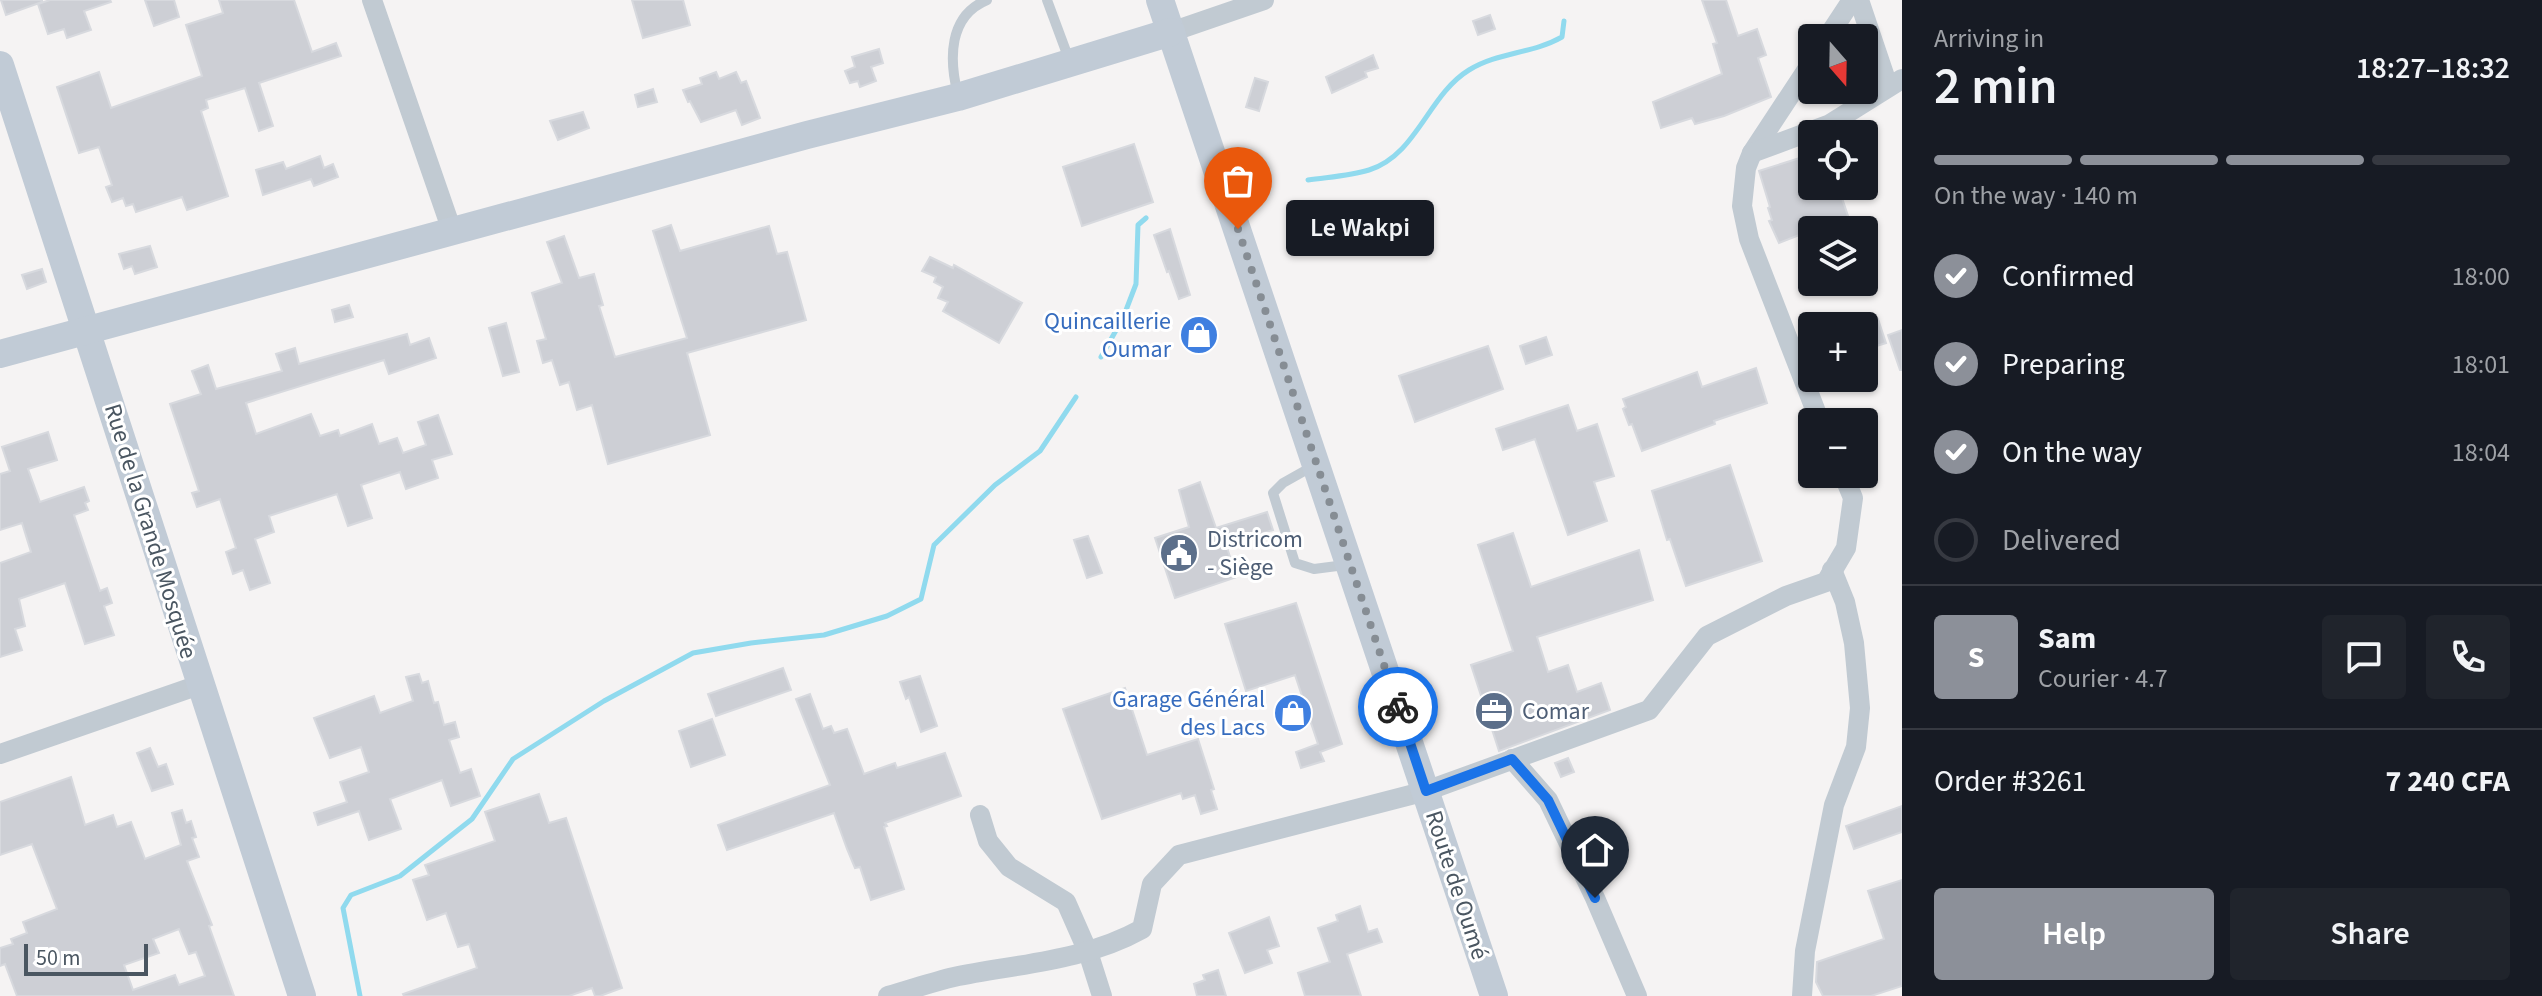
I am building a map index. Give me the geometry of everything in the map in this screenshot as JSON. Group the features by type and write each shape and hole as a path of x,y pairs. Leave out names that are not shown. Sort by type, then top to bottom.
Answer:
{"main road":[{"name":"Route de Oumé","path":"1160,0 1494,996"},
{"path":"0,354 807,135 958,97 1171,32"},
{"name":"Rue de la Grande Mosquée","path":"0,65 302,996"}],"street":[{"path":"372,0 452,231"},
{"path":"1171,32 1264,0"},
{"path":"1836,24 1852,0"},
{"path":"1752,153 1830,124 1895,82 1859,0"},
{"path":"1798,83 1752,153 1746,168 1742,206 1749,239 1815,408"},
{"path":"888,996 951,978 1088,952 1116,943 1142,929 1152,884 1179,855 1426,791 1649,710 1707,636 1786,596 1826,582 1846,548 1853,498 1849,488"},
{"path":"1802,996 1805,951 1834,805 1856,747 1860,708 1854,643 1845,602 1832,570"},
{"path":"0,754 199,685"},
{"path":"1512,759 1548,800 1637,996"},
{"path":"980,815 988,841 1009,867 1066,902 1088,952 1102,996"}],"lane":[{"path":"958,97 951,58 956,30 966,12 987,0"},
{"path":"1047,0 1070,62"},
{"path":"1317,464 1283,483 1273,493 1295,563 1314,569 1351,564"}],"building":[{"path":"1,0 42,0 42,2 6,15"},
{"path":"50,0 111,2 84,11 91,30 67,38 64,29 48,34 38,4"},
{"path":"145,0 174,0 179,17 154,26"},
{"path":"219,0 294,0 312,52 336,43 341,56 259,83 273,126 259,131 245,88 206,100 208,108 201,111 228,196 187,210 182,197 136,212 133,204 126,206 123,198 112,202 106,187 112,185 99,147 79,153 57,87 99,72 111,108 202,76 186,25 223,13"},
{"path":"632,0 683,0 690,25 643,38"},
{"path":"1702,0 1726,0 1738,36 1757,29 1766,55 1758,58 1771,97 1724,116 1695,124 1692,118 1661,128 1653,102 1722,74 1713,44 1717,43"},
{"path":"1490,15 1495,29 1478,35 1473,21"},
{"path":"879,49 883,63 871,67 876,81 860,87 858,81 850,83 845,71 855,67 852,57"},
{"path":"1373,55 1378,68 1365,72 1367,77 1332,93 1326,77"},
{"path":"716,72 719,79 736,72 741,83 746,81 760,118 742,125 736,110 701,122 683,90 702,84 700,78"},
{"path":"1255,78 1268,82 1259,111 1246,107"},
{"path":"653,89 657,102 638,107 635,95"},
{"path":"583,112 589,128 558,140 550,121"},
{"path":"1134,144 1153,202 1082,226 1063,167"},
{"path":"320,156 324,168 333,164 338,177 314,186 311,179 263,195 256,170 283,162 286,169"},
{"path":"1798,158 1798,200 1843,200 1848,216 1798,216 1798,236 1779,243 1769,221 1772,220 1770,207 1759,171"},
{"path":"671,225 680,251 769,226 777,254 787,252 806,320 687,353 710,435 608,464 592,405 577,410 569,382 560,385 552,360 543,363 537,341 546,339 532,293 562,283 547,242 564,236 579,278 594,274 603,305 599,306 615,357 687,338 653,231"},
{"path":"1170,229 1190,295 1179,299 1154,235"},
{"path":"150,246 157,267 135,274 132,266 124,269 119,254"},
{"path":"930,257 953,268 954,265 1022,303 999,343 943,311 948,302 938,298 943,287 934,282 936,277 922,271"},
{"path":"42,269 46,282 27,289 22,275"},
{"path":"349,305 353,317 335,322 332,310"},
{"path":"1878,319 1886,343 1878,346"},
{"path":"506,323 519,372 503,376 489,328"},
{"path":"1902,330 1902,370 1900,370 1888,335"},
{"path":"407,334 410,345 429,338 436,358 389,374 384,360 246,403 256,434 311,414 320,436 338,430 340,436 372,424 379,444 397,438 403,453 426,445 418,422 438,415 452,454 432,460 438,478 406,489 400,472 361,485 372,518 348,526 337,494 269,516 274,532 255,539 270,583 250,590 243,570 233,574 226,552 236,548 220,499 197,507 192,493 199,491 170,404 201,394 192,371 208,365 216,389 282,371 276,354 295,348 299,364"},
{"path":"1546,337 1552,355 1526,364 1520,346"},
{"path":"1488,346 1503,389 1415,422 1399,376"},
{"path":"1756,368 1767,403 1642,451 1623,409 1626,407 1623,399 1697,372 1702,387"},
{"path":"1568,405 1577,431 1597,424 1614,476 1594,482 1607,521 1568,535 1535,439 1503,450 1496,429"},
{"path":"48,432 57,460 28,469 40,502 84,487 89,501 85,503 88,510 74,515 100,591 107,588 112,603 104,606 114,635 85,644 65,583 19,599 25,626 15,629 22,650 0,657 0,563 31,552 22,523 0,530 0,474 10,471 2,447"},
{"path":"1730,465 1762,561 1686,586 1652,491"},
{"path":"1200,482 1216,528 1267,512 1273,530 1226,545 1237,577 1175,598 1155,538 1189,527 1179,490"},
{"path":"1513,533 1531,587 1639,550 1653,600 1537,637 1548,672 1568,665 1577,692 1601,683 1610,710 1499,751 1471,665 1513,651 1478,545"},
{"path":"1088,536 1102,573 1087,578 1074,540"},
{"path":"1296,603 1342,744 1320,752 1324,761 1301,768 1296,752 1318,744 1295,675 1246,691 1225,624"},
{"path":"783,668 791,690 716,716 708,694"},
{"path":"419,674 422,683 428,681 444,725 455,722 459,737 449,740 460,773 471,769 480,796 451,806 442,780 390,799 401,829 369,840 359,811 318,825 314,813 347,802 340,782 369,772 361,747 330,758 314,718 374,696 380,713 413,701 406,677"},
{"path":"920,676 937,726 921,732 909,697 906,699 900,682"},
{"path":"1125,688 1147,755 1198,739 1217,809 1201,814 1195,795 1183,799 1181,793 1102,819 1063,709"},
{"path":"810,694 823,729 831,726 834,733 847,729 864,774 895,763 897,768 945,753 961,796 885,823 904,889 871,900 860,867 855,868 834,813 727,850 718,825 830,785 796,699"},
{"path":"712,719 725,755 691,767 679,731"},
{"path":"150,748 158,767 166,764 173,784 152,791 137,753"},
{"path":"1568,758 1574,772 1561,777 1555,763"},
{"path":"71,777 85,825 113,815 117,827 131,822 145,859 181,845 172,813 182,810 186,823 191,821 196,837 192,838 199,857 187,861 212,925 209,926 234,996 17,996 5,964 0,966 0,948 13,944 11,939 27,933 23,922 57,909 32,844 0,855 0,802","holes":["179,929 189,954 196,952 205,976 179,985 175,975 133,990 124,965 159,953 153,939"]},
{"path":"539,794 549,823 566,818 622,988 600,996 595,996 592,988 569,996 404,996 477,968 469,944 458,947 446,913 427,920 413,880 429,875 425,865 495,841 485,812"},
{"path":"1902,806 1902,832 1854,849 1846,826"},
{"path":"1902,880 1902,986 1871,996 1823,996 1816,982 1817,962 1884,939 1868,891"},
{"path":"1360,906 1368,932 1377,929 1382,942 1347,954 1361,996 1305,996 1298,973 1330,962 1318,928 1338,921 1336,915"},
{"path":"1269,917 1279,946 1267,950 1272,963 1245,973 1229,933"},
{"path":"1218,970 1226,996 1197,996 1194,984 1205,980 1203,975"}],"waterway":[{"path":"1308,180 1362,172 1385,162 1399,152 1455,81 1480,64 1562,37 1564,21"},
{"path":"1101,357 1123,318 1136,284 1138,225 1146,218"},
{"path":"360,996 343,908 351,895 400,876 472,819 513,759 604,701 693,653 824,635 887,616 921,599 934,545 995,485 1040,451 1076,397"}],"way so far":[{"path":"1238,229 1398,707"}],"place":[{"name":"Le Wakpi","path":"1238,229"},
{"name":"Quincaillerie Oumar","path":"1199,335"},
{"name":"Districom - Siège","path":"1179,553"},
{"name":"Comar","path":"1494,711"},
{"name":"Garage Général des Lacs","path":"1293,713"}],"route":[{"path":"1398,707 1426,791 1512,759 1548,800 1595,898"}]}
